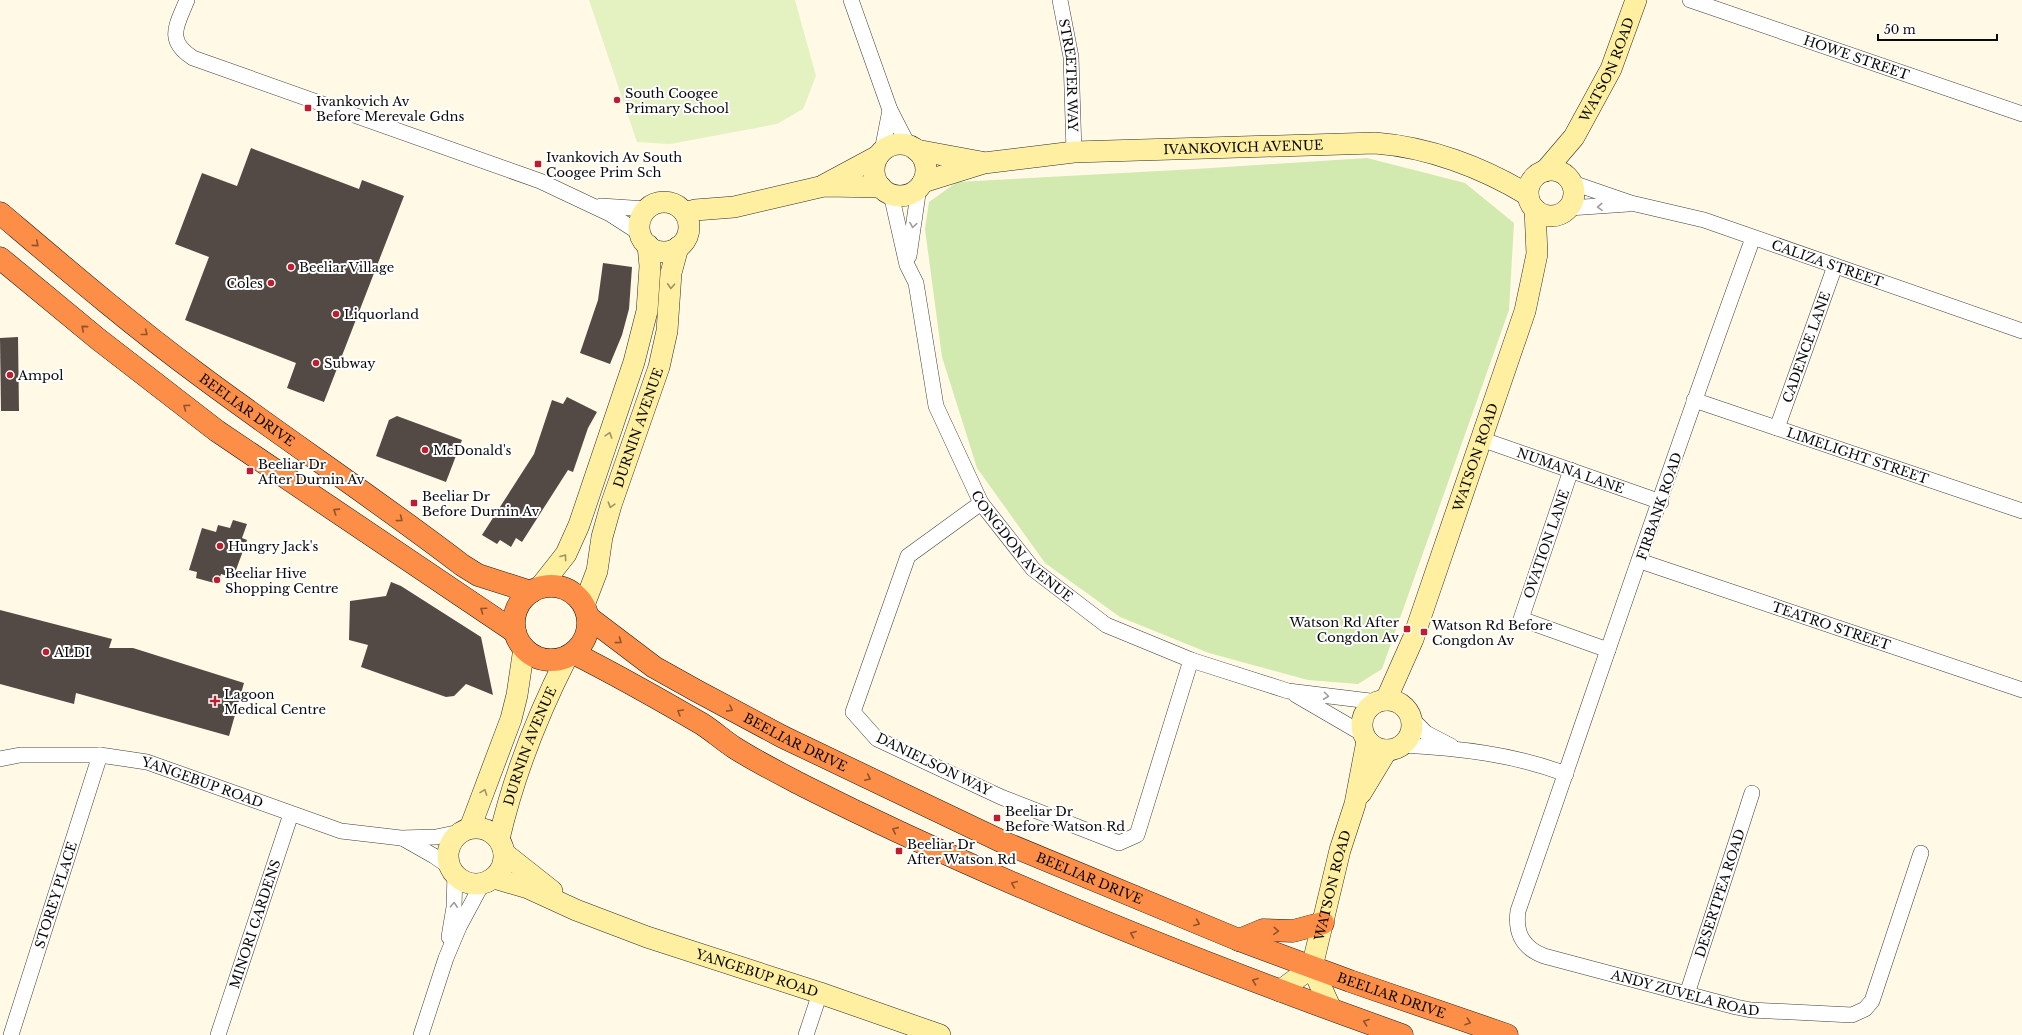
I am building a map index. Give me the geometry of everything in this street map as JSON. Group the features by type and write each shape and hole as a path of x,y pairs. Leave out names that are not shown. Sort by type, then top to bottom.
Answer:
{"highway":[{"name":"BEELIAR DRIVE","path":"0,213 114,309 196,373 287,439 369,495 462,565 478,575 535,590"},
{"path":"0,258 98,340 218,431 520,640 537,657 544,659 570,655 612,672 704,726 736,749 802,785 876,821 1075,910 1280,991 1402,1035"},
{"path":"520,640 515,614 518,605 535,590 549,586 565,588 579,598 586,611 586,637 580,646 570,655"},
{"name":"BEELIAR DRIVE","path":"586,611 654,667 789,740 1005,843 1239,940 1507,1035"},
{"path":"1239,940 1263,930 1293,931 1323,923"}],"street":[{"path":"187,0 175,31 175,39 178,46 193,58 540,181 610,214 644,240 662,251 683,242 734,207"},
{"path":"851,0 890,110 912,148 922,157 925,165 925,175 921,184 907,265"},
{"name":"STREETER WAY","path":"1060,0 1071,57 1074,152"},
{"name":"WATSON ROAD","path":"1541,173 1574,137 1611,69 1636,0"},
{"name":"HOWE STREET","path":"1690,0 2022,114"},
{"path":"886,191 877,184 874,173 875,162 880,153 890,110"},
{"name":"WATSON ROAD","path":"1570,180 1574,137"},
{"name":"IVANKOVICH AVENUE","path":"921,184 984,163 1074,152 1375,143 1414,148 1498,177 1531,202"},
{"path":"685,213 695,210 734,207 824,186 880,153 888,146 899,144 912,148"},
{"name":"IVANKOVICH AVENUE","path":"912,148 984,163"},
{"path":"1551,170 1560,172 1570,180 1575,192 1574,200 1564,211 1546,216 1531,202 1529,185 1541,173 1551,170"},
{"name":"IVANKOVICH AVENUE","path":"1498,177 1541,173"},
{"name":"CALIZA STREET","path":"1570,180 1631,203 1692,216 2022,331"},
{"path":"824,186 886,191 906,195 921,184"},
{"name":"CONGDON AVENUE","path":"886,191 907,265 916,283 936,406 981,503 1033,568 1106,625 1191,660 1288,691 1382,701"},
{"path":"644,240 640,220 647,209 660,202 667,202 674,204 685,213 688,220 683,242"},
{"name":"WATSON ROAD","path":"1382,701 1405,658 1525,311 1537,254 1531,202"},
{"name":"CALIZA STREET","path":"1564,211 1631,203"},
{"path":"592,205 647,209"},
{"name":"WATSON ROAD","path":"1537,254 1564,211"},
{"name":"FIRBANK ROAD","path":"1566,774 1608,650 1661,502 1694,400 1753,238"},
{"name":"DURNIN AVENUE","path":"535,590 566,554 579,525 634,362 647,311 650,266 644,240"},
{"name":"DURNIN AVENUE","path":"586,611 597,571 602,537 611,505 659,367 667,331 671,273 683,242"},
{"name":"CADENCE LANE","path":"1776,428 1835,266"},
{"name":"LIMELIGHT STREET","path":"1694,400 2022,511"},
{"name":"NUMANA LANE","path":"1481,439 1661,502"},
{"name":"OVATION LANE","path":"1571,470 1521,619 1608,650"},
{"name":"DANIELSON WAY","path":"981,503 908,556 853,712 877,739 1001,797 1119,843 1136,834 1191,660"},
{"name":"TEATRO STREET","path":"1640,561 2022,690"},
{"name":"DURNIN AVENUE","path":"466,830 511,719 517,695 520,640"},
{"name":"DURNIN AVENUE","path":"502,846 520,762 542,705 570,655"},
{"name":"WATSON ROAD","path":"1405,658 1408,713"},
{"name":"CONGDON AVENUE","path":"1288,691 1365,737"},
{"path":"1456,748 1426,733 1408,713 1393,701 1382,701 1366,711 1361,726 1365,737 1372,746 1395,748 1456,748 1535,764 1566,774"},
{"path":"1395,748 1411,732 1408,713"},
{"name":"WATSON ROAD","path":"1312,967 1340,850 1355,804 1365,737"},
{"name":"WATSON ROAD","path":"1355,804 1395,748"},
{"name":"YANGEBUP ROAD","path":"0,759 20,755 100,755 147,762 341,831 401,838 436,837 466,830"},
{"name":"STOREY PLACE","path":"11,1035 100,755"},
{"name":"ANDY ZUVELA ROAD","path":"1566,774 1518,911 1516,923 1522,941 1529,948 1544,956 1751,1010 1839,1015 1852,1014 1864,1009 1872,1001 1878,986 1921,853"},
{"name":"DESERTPEA ROAD","path":"1687,994 1752,793"},
{"name":"MINORI GARDENS","path":"218,1035 291,814"},
{"path":"421,1035 446,958 459,927 488,881 502,868 502,846 486,829 466,830 453,840 448,850 452,870 452,919 446,958"},
{"name":"YANGEBUP ROAD","path":"401,838 434,856 452,870"},
{"name":"YANGEBUP ROAD","path":"502,846 576,910"},
{"path":"452,870 461,880 469,883 488,881"},
{"name":"YANGEBUP ROAD","path":"488,881 528,888 576,910 647,937 820,993 940,1035"},
{"path":"1280,991 1312,967 1330,1009"},
{"path":"806,1035 820,993"}],"green space":[{"path":"589,0 795,0 816,76 803,109 777,124 670,144 637,142"},
{"path":"1367,158 1465,183 1514,223 1509,310 1382,669 1358,684 1308,680 1209,653 1120,617 1045,563 977,468 942,357 925,229 929,202 957,182"}],"building":[{"name":"Beeliar Village","path":"251,148 359,189 362,180 404,196 324,402 287,388 296,363 185,320 209,257 175,244 202,173 237,186"},
{"path":"603,263 632,267 629,309 622,335 610,364 580,353 598,300"},
{"path":"18,337 19,411 1,411 0,338"},
{"path":"567,397 597,412 588,428 573,472 568,470 522,542 516,538 511,547 500,540 497,544 482,535 534,454 552,400 563,404"},
{"path":"397,416 462,440 446,482 376,456 389,420"},
{"name":"Hungry Jack's","path":"233,520 247,524 242,538 247,540 233,578 221,574 218,584 196,578 197,572 189,570 202,528 216,532 218,525 230,528"},
{"path":"391,582 401,586 481,637 493,695 466,684 454,696 446,697 361,667 368,645 349,640 350,601 386,596"},
{"path":"0,610 112,639 109,648 133,648 244,683 229,736 76,693 74,704 0,684"}],"place":[{"name":"South Coogee Primary School","path":"617,100"},
{"name":"Ivankovich Av Before Merevale Gdns","path":"308,108"},
{"name":"Ivankovich Av South Coogee Prim Sch","path":"538,164"},
{"name":"Beeliar Village","path":"291,267"},
{"name":"Coles","path":"271,283"},
{"name":"Liquorland","path":"336,314"},
{"name":"Subway","path":"316,363"},
{"name":"Ampol","path":"10,375"},
{"name":"McDonald's","path":"425,450"},
{"name":"Beeliar Dr After Durnin Av","path":"250,471"},
{"name":"Beeliar Dr Before Durnin Av","path":"414,503"},
{"name":"Hungry Jack's","path":"220,546"},
{"name":"Beeliar Hive Shopping Centre","path":"217,580"},
{"name":"Watson Rd After Congdon Av","path":"1407,629"},
{"name":"Watson Rd Before Congdon Av","path":"1424,632"},
{"name":"ALDI","path":"46,652"},
{"name":"Lagoon Medical Centre","path":"215,701"},
{"name":"Beeliar Dr Before Watson Rd","path":"997,818"},
{"name":"Beeliar Dr After Watson Rd","path":"899,851"}]}
